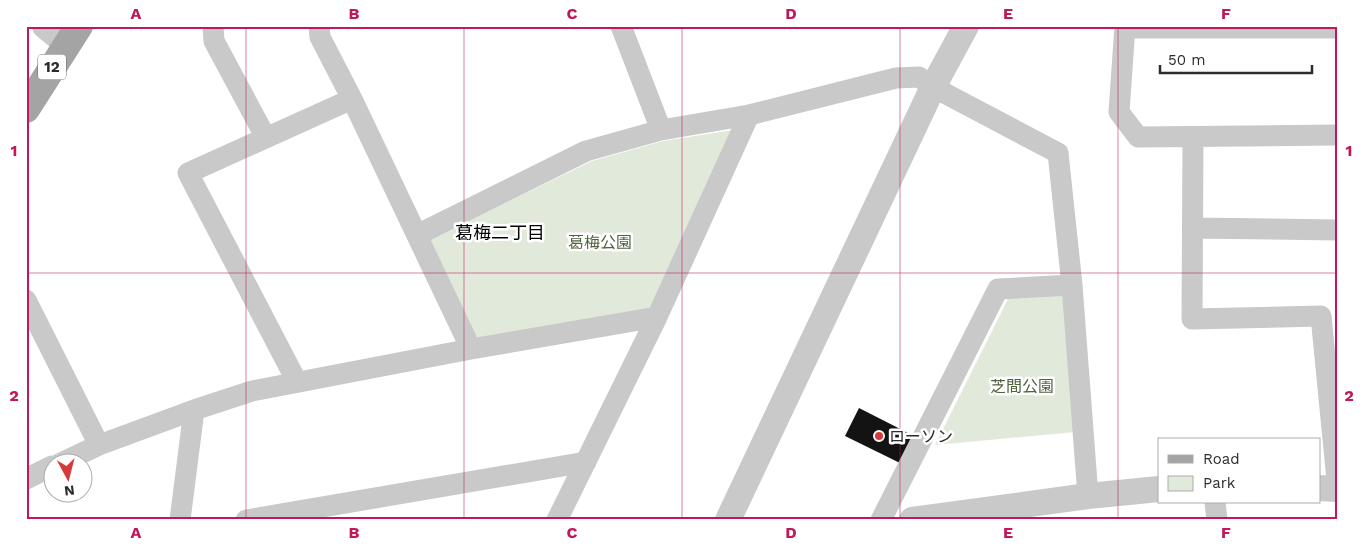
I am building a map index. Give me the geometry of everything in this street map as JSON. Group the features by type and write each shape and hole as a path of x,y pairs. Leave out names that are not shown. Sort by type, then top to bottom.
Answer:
{"main road":[{"name":"12","path":"26,109 73,35"}],"street":[{"path":"46,26 73,35"},
{"path":"213,26 214,41 266,138"},
{"path":"319,26 320,37 352,99 471,349"},
{"path":"621,26 661,130"},
{"path":"728,520 933,86 966,26"},
{"path":"1337,28 1125,27 1119,112 1138,137 1337,136"},
{"path":"417,235 586,151 661,130 748,115 896,78 919,77 1058,153 1072,285 1088,496"},
{"path":"297,382 188,173 352,99"},
{"path":"557,520 657,317 748,115"},
{"path":"1193,137 1192,319 1329,316 1337,480"},
{"path":"1193,228 1337,230"},
{"path":"881,520 998,290 1072,285"},
{"path":"26,300 99,445"},
{"path":"80,454 99,445 194,410 252,391 471,349 657,317"},
{"path":"180,520 194,410"},
{"path":"246,520 586,462"},
{"path":"26,478 42,471"},
{"path":"1320,488 1337,489"},
{"path":"912,520 1088,496 1158,489"},
{"path":"1215,504 1217,520"}],"green space":[{"name":"葛梅公園","path":"733,130 652,310 476,340 430,239 592,161 663,141"},
{"name":"芝間公園","path":"1067,295 1076,432 935,445 1009,297"}],"building":[{"path":"859,408 914,436 900,463 845,436"}],"place":[{"name":"ローソン","path":"879,436"}],"district":[{"name":"葛梅二丁目","path":"500,232"}]}
